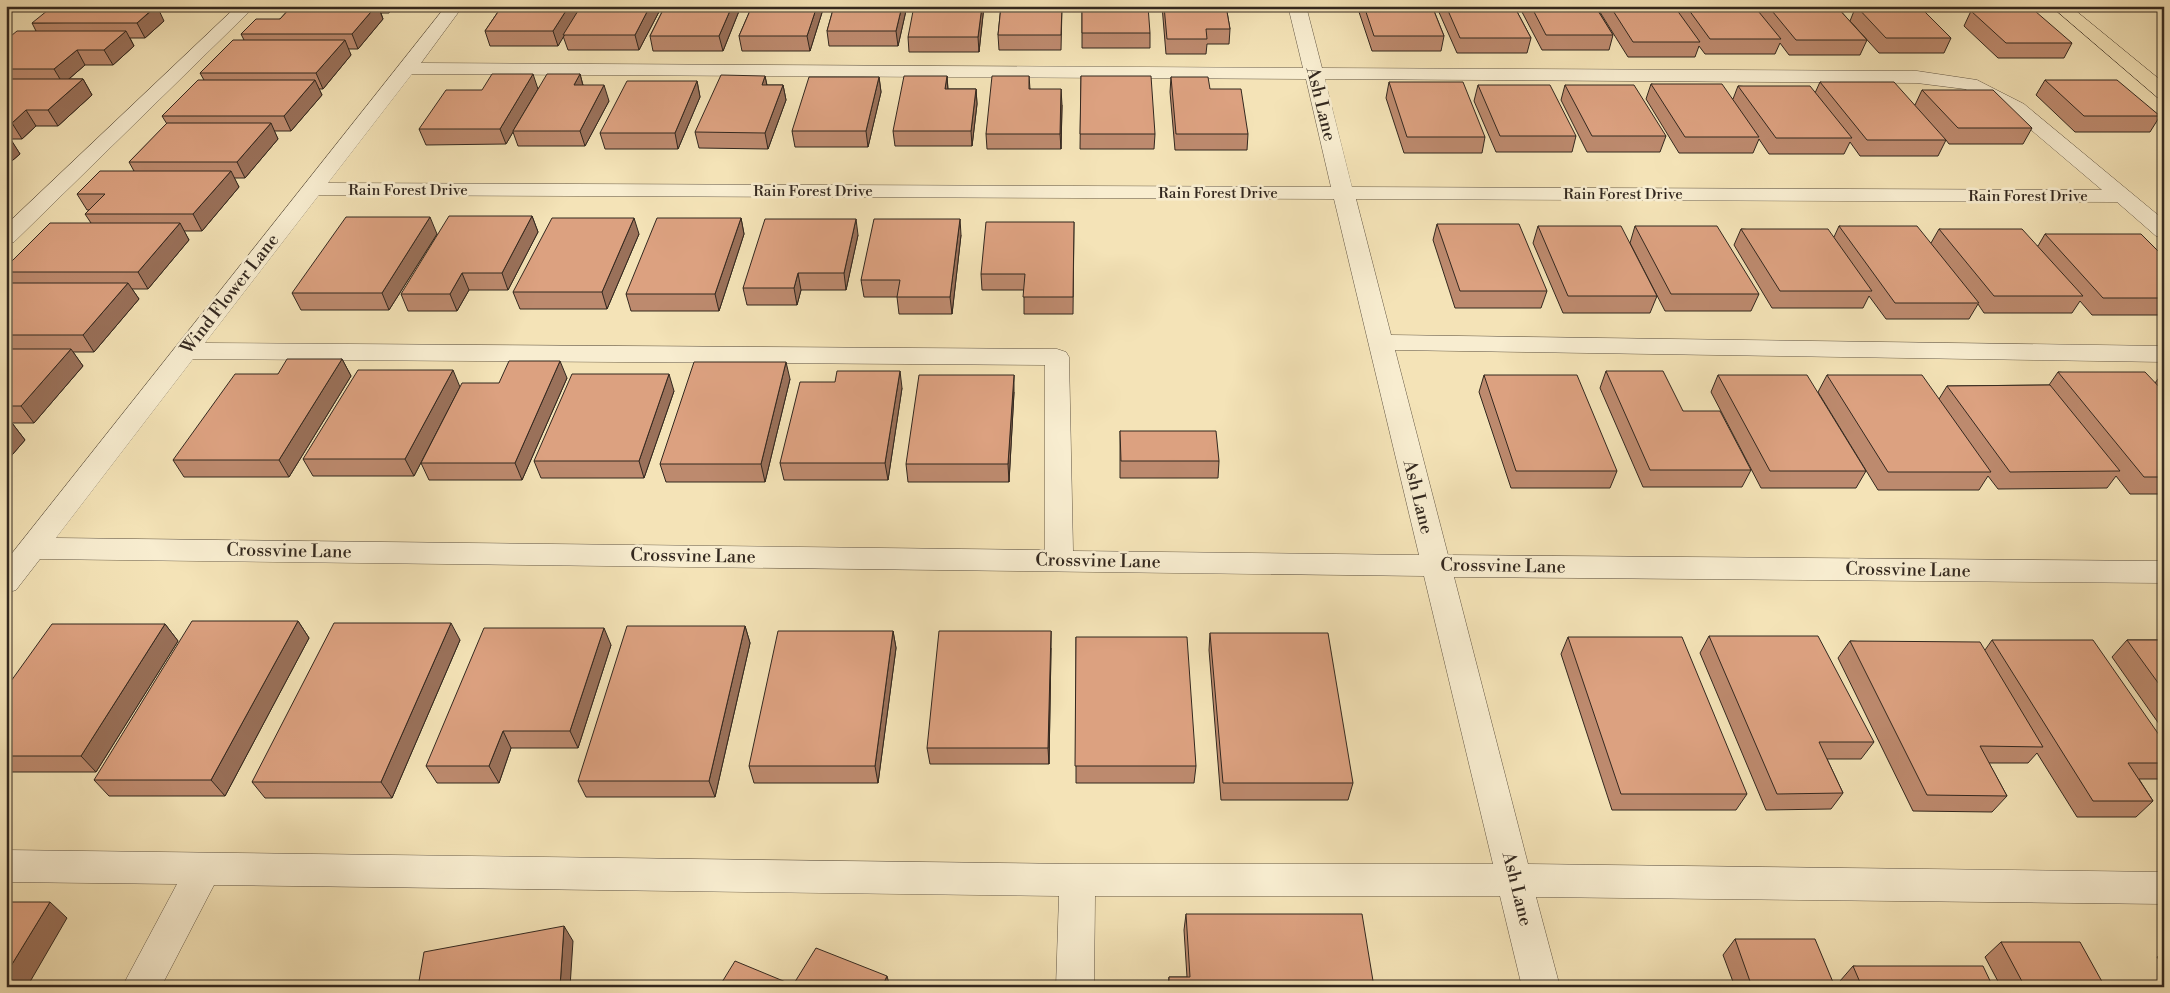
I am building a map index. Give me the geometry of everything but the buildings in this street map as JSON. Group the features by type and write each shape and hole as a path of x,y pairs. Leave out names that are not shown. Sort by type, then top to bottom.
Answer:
{"main road":[{"path":"2058,6 2164,93"}],"street":[{"path":"6,9 9,6"},
{"path":"6,237 247,6"},
{"name":"Wind Flower Lane","path":"6,582 455,6"},
{"name":"Ash Lane","path":"1297,6 1541,987"},
{"path":"406,68 1917,77 1970,84 2018,108 2164,231"},
{"name":"Rain Forest Drive","path":"312,189 2124,196"},
{"path":"1380,342 2164,354"},
{"path":"186,351 1057,357 1059,561"},
{"name":"Crossvine Lane","path":"33,548 1435,566 2164,572"},
{"path":"6,866 1077,880 1514,880 2164,888"},
{"path":"141,987 204,868"},
{"path":"1075,987 1077,880"}]}
